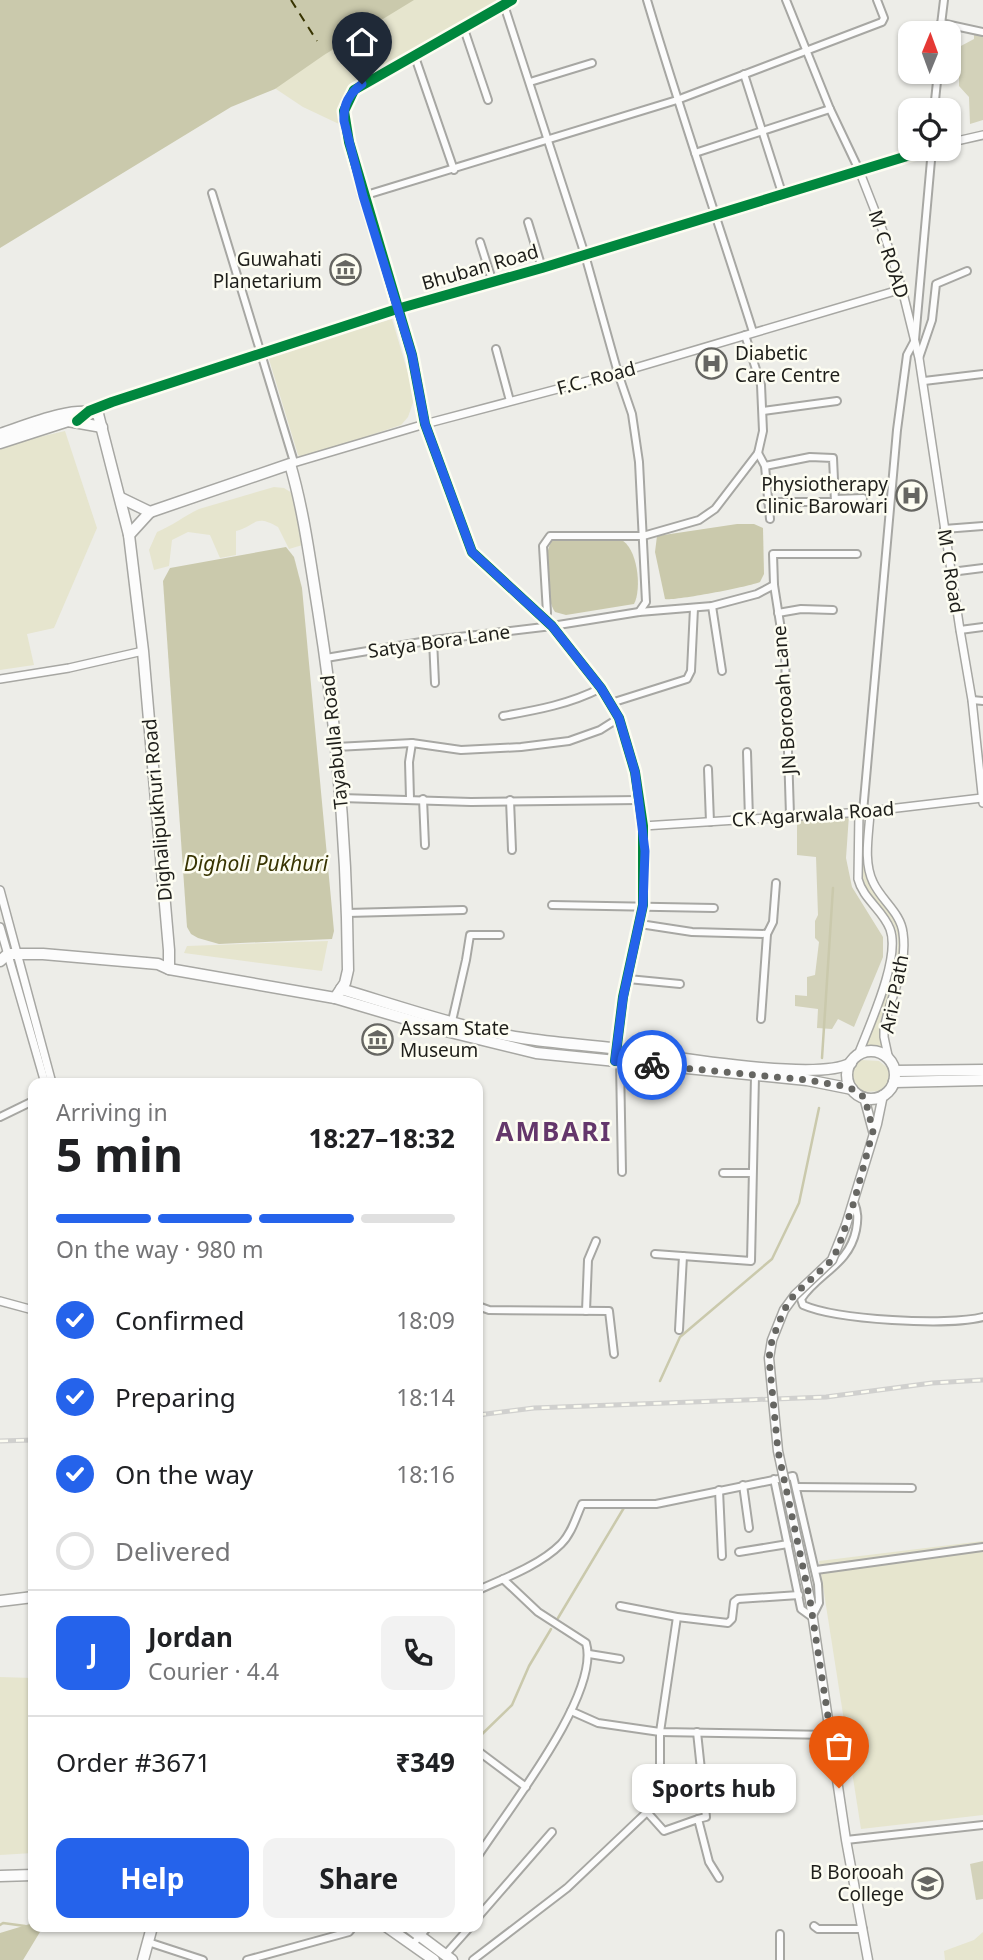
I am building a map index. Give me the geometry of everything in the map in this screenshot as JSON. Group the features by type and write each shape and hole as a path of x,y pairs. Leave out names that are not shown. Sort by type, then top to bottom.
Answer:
{"main road":[{"path":"0,434 89,411 98,414 102,428 68,421 0,443"},
{"name":"Dighalipukhuri Road","path":"102,428 129,535 143,650 165,965"},
{"path":"129,535 150,512 292,463"},
{"name":"Tayabulla Road","path":"292,463 302,503 326,658 341,798 348,970 338,994"},
{"path":"121,498 150,512"},
{"path":"8,956 43,954 165,965 338,994 521,1038 764,1068 828,1070 840,1068 872,1051 885,1055 890,1060 895,1071 894,1082 883,1095 854,1202 832,1260 794,1295 784,1310 770,1348 778,1451 810,1600 846,1840 869,1960"},
{"path":"338,994 450,1032 536,1053 820,1082 852,1089 864,1097 883,1095"},
{"path":"852,1089 848,1076 854,1059"},
{"path":"895,1071 983,1070"},
{"path":"894,1082 983,1080"},
{"path":"864,1097 873,1131"},
{"path":"0,1601 28,1598"},
{"path":"0,1876 28,1875"},
{"path":"143,1960 151,1932"},
{"path":"394,1932 434,1960"},
{"path":"415,1932 449,1957"}],"street":[{"path":"512,0 415,57 362,84 346,102 344,121 363,196 412,355 425,424 472,552 552,626 601,688 619,718 635,772 643,826 643,905 616,1049 622,1172"},
{"path":"544,619 547,614 542,546 551,536 643,536 708,516 758,453 763,431 761,384 749,334 716,214 677,100 647,0"},
{"path":"786,0 805,51 859,170"},
{"path":"363,196 677,100 882,22 884,18 877,0"},
{"path":"942,21 944,0"},
{"path":"505,5 585,255 632,414 639,457 646,602 639,612"},
{"path":"961,27 983,32"},
{"path":"464,29 488,100"},
{"path":"415,57 454,170"},
{"path":"530,82 592,63"},
{"path":"744,74 782,193"},
{"path":"695,153 830,109"},
{"path":"961,141 983,135"},
{"name":"Bhuban Road","path":"89,411 397,309 493,283 898,159"},
{"path":"864,812 899,418 907,355 915,340 930,161"},
{"name":"M C ROAD","path":"859,170 884,234 915,340"},
{"path":"212,193 292,463"},
{"path":"528,222 542,268"},
{"path":"480,242 493,283"},
{"path":"919,358 932,320 936,284 967,271"},
{"name":"F.C. Road","path":"292,463 425,424 618,373 902,289"},
{"name":"M C Road","path":"915,340 924,381 944,530 972,700 983,800"},
{"path":"496,349 510,401"},
{"path":"924,381 983,374"},
{"path":"763,411 837,401"},
{"path":"77,421 89,411"},
{"path":"758,453 765,466 770,519"},
{"path":"765,466 801,458 832,458 835,499"},
{"path":"768,502 835,502 835,499 863,498"},
{"path":"944,530 983,526"},
{"name":"JN Borooah Lane","path":"790,815 785,655 774,585 774,554 857,554"},
{"path":"951,572 983,568"},
{"name":"Satya Bora Lane","path":"326,658 433,640 552,626 639,612 712,606 757,594 774,585"},
{"path":"646,602 656,610"},
{"path":"712,606 722,671"},
{"path":"611,703 687,678 691,671 694,608"},
{"path":"778,613 832,610"},
{"path":"960,630 983,627"},
{"path":"433,640 435,683"},
{"path":"0,679 143,650"},
{"path":"503,716 545,709 601,688"},
{"path":"972,700 983,701"},
{"path":"336,747 412,743 461,750 521,747 569,741 600,730 619,718"},
{"path":"410,799 409,762 412,743"},
{"path":"747,752 749,819"},
{"path":"709,769 710,822"},
{"path":"341,798 471,802 639,800"},
{"path":"423,799 425,845"},
{"path":"510,800 512,850"},
{"name":"CK Agarwala Road","path":"643,826 864,812 983,800"},
{"name":"Ariz Path","path":"854,1059 891,964 892,941 888,924 860,887 858,879 864,812"},
{"name":"Ariz Path","path":"864,812 869,871 877,891 899,919 904,936 901,976 884,1029 890,1060"},
{"path":"761,1019 766,934 772,922 776,883"},
{"path":"0,890 8,956 44,1078"},
{"path":"552,905 714,908"},
{"path":"347,913 463,910"},
{"path":"640,924 692,932 766,934"},
{"path":"0,927 2,942 50,1078"},
{"path":"452,1021 470,935 500,935"},
{"path":"628,979 680,984"},
{"path":"655,1254 751,1261 755,1076"},
{"path":"0,1117 28,1103"},
{"path":"723,1173 752,1174"},
{"path":"854,1202 858,1215 850,1247 825,1276 805,1293 801,1299 803,1306 905,1321 970,1320 983,1317"},
{"path":"586,1311 588,1260 596,1241"},
{"path":"679,1330 683,1256"},
{"path":"0,1301 28,1309"},
{"path":"483,1308 609,1311 614,1354"},
{"path":"483,1588 521,1571 561,1544 570,1532 582,1504 656,1504 743,1485 774,1479 793,1476 816,1570 819,1603 812,1617 802,1609 774,1479"},
{"path":"743,1485 749,1528"},
{"path":"796,1487 912,1488"},
{"path":"719,1490 722,1556"},
{"path":"739,1552 788,1544"},
{"path":"816,1570 983,1548"},
{"path":"483,1843 526,1787 571,1711 589,1654 586,1643 538,1612 503,1579"},
{"path":"620,1606 728,1623 732,1619 734,1602 738,1599 799,1595"},
{"path":"473,1960 567,1888 647,1812 660,1777 660,1732 677,1617"},
{"path":"589,1654 620,1659"},
{"path":"571,1711 598,1723 660,1732 830,1735"},
{"path":"647,1812 664,1831 706,1817 697,1732"},
{"path":"483,1755 526,1787"},
{"path":"698,1819 709,1862 719,1878"},
{"path":"846,1840 983,1825"},
{"path":"483,1911 552,1832"},
{"path":"814,1926 818,1929 863,1929"},
{"path":"246,1959 349,1932"},
{"path":"412,1945 424,1932"},
{"path":"449,1957 466,1932"},
{"path":"780,1934 780,1960"},
{"path":"148,1942 203,1960"}],"shaded area":[{"path":"339,0 500,0 350,94 339,124 303,107 276,89 276,64"},
{"path":"974,29 983,30 983,120 970,124 969,97 959,84 961,46 974,39"},
{"path":"392,319 415,397 408,417 401,425 302,458 298,455 268,356"},
{"path":"65,431 97,528 54,628 27,634 34,665 0,670 0,446"},
{"path":"274,487 284,488 292,493 306,544 289,549 278,527 259,521 236,531 236,555 220,558 210,535 188,532 172,540 169,566 154,570 149,550 157,532 199,509"},
{"path":"849,815 846,858 852,887 883,937 883,957 854,1027 838,1019 832,1029 817,1028 818,1009 795,1006 795,995 807,996 807,977 815,975 819,942 815,938 815,921 818,915 816,857 797,855 797,817"},
{"path":"867,821 865,868 869,884 893,917 901,934 899,965 884,1011 882,1048 861,1048 893,973 898,943 894,924 870,896 864,884 861,859 864,826"},
{"path":"328,941 322,971 184,953 187,946"},
{"path":"862,1060 879,1061 889,1069 890,1081 882,1091 862,1092 853,1084 851,1071"},
{"path":"983,1541 983,1815 861,1829 819,1561"},
{"path":"0,1677 28,1678 28,1853 0,1855"},
{"path":"983,1861 983,1899 976,1900 970,1864"},
{"path":"983,1932 983,1960 945,1960 944,1951 974,1940"}],"water":[{"path":"0,0 414,0 324,55 275,89 231,107 0,248"},
{"path":"754,524 763,528 764,574 760,582 711,593 665,599 655,552 657,536"},
{"path":"620,539 631,550 637,569 638,589 634,604 566,615 555,612 549,598 546,577 547,556 552,541"},
{"name":"Digholi Pukhuri","path":"286,547 294,557 302,588 334,931 332,939 219,944 198,938 191,934 187,927 163,581 170,568"},
{"path":"28,1925 28,1932 40,1932 23,1960 0,1960 0,1933"}],"waterway":[{"path":"822,1058 833,888"},
{"path":"660,1381 680,1337 772,1259 799,1203 819,1108"},
{"path":"558,1618 625,1506"},
{"path":"483,1733 512,1705 529,1666 551,1629"},
{"path":"0,1925 3,1923 25,1926"}],"ferry route":[{"path":"291,0 317,41"}],"railway":[{"path":"483,1414 534,1408 826,1397 932,1383 983,1380"},
{"path":"0,1441 28,1440"}],"cycle path":[{"path":"512,0 354,90 344,111 349,142 412,355 425,424 472,552 552,626 601,688 619,718 635,772 643,826 643,905 623,997 615,1061"},
{"path":"77,421 89,411 112,402 397,309 542,268 898,159"}],"way so far":[{"path":"652,1065 807,1080 842,1086 864,1097 868,1110 873,1131 854,1202 838,1248 832,1260 794,1295 784,1310 772,1340 769,1358 778,1451 810,1600 839,1788"}],"place":[{"name":"Guwahati Planetarium","path":"345,270"},
{"name":"Diabetic Care Centre","path":"712,364"},
{"name":"Physiotherapy Clinic Barowari","path":"911,495"},
{"name":"Assam State Museum","path":"377,1039"},
{"name":"Sports hub","path":"839,1788"},
{"name":"B Borooah College","path":"927,1883"}],"district":[{"name":"AMBARI","path":"554,1132"}],"route":[{"path":"362,84 349,96 344,121 363,196 403,333 412,355 425,424 472,552 552,626 601,688 619,718 630,754 643,826 643,905 623,998 615,1061 652,1065"}]}
